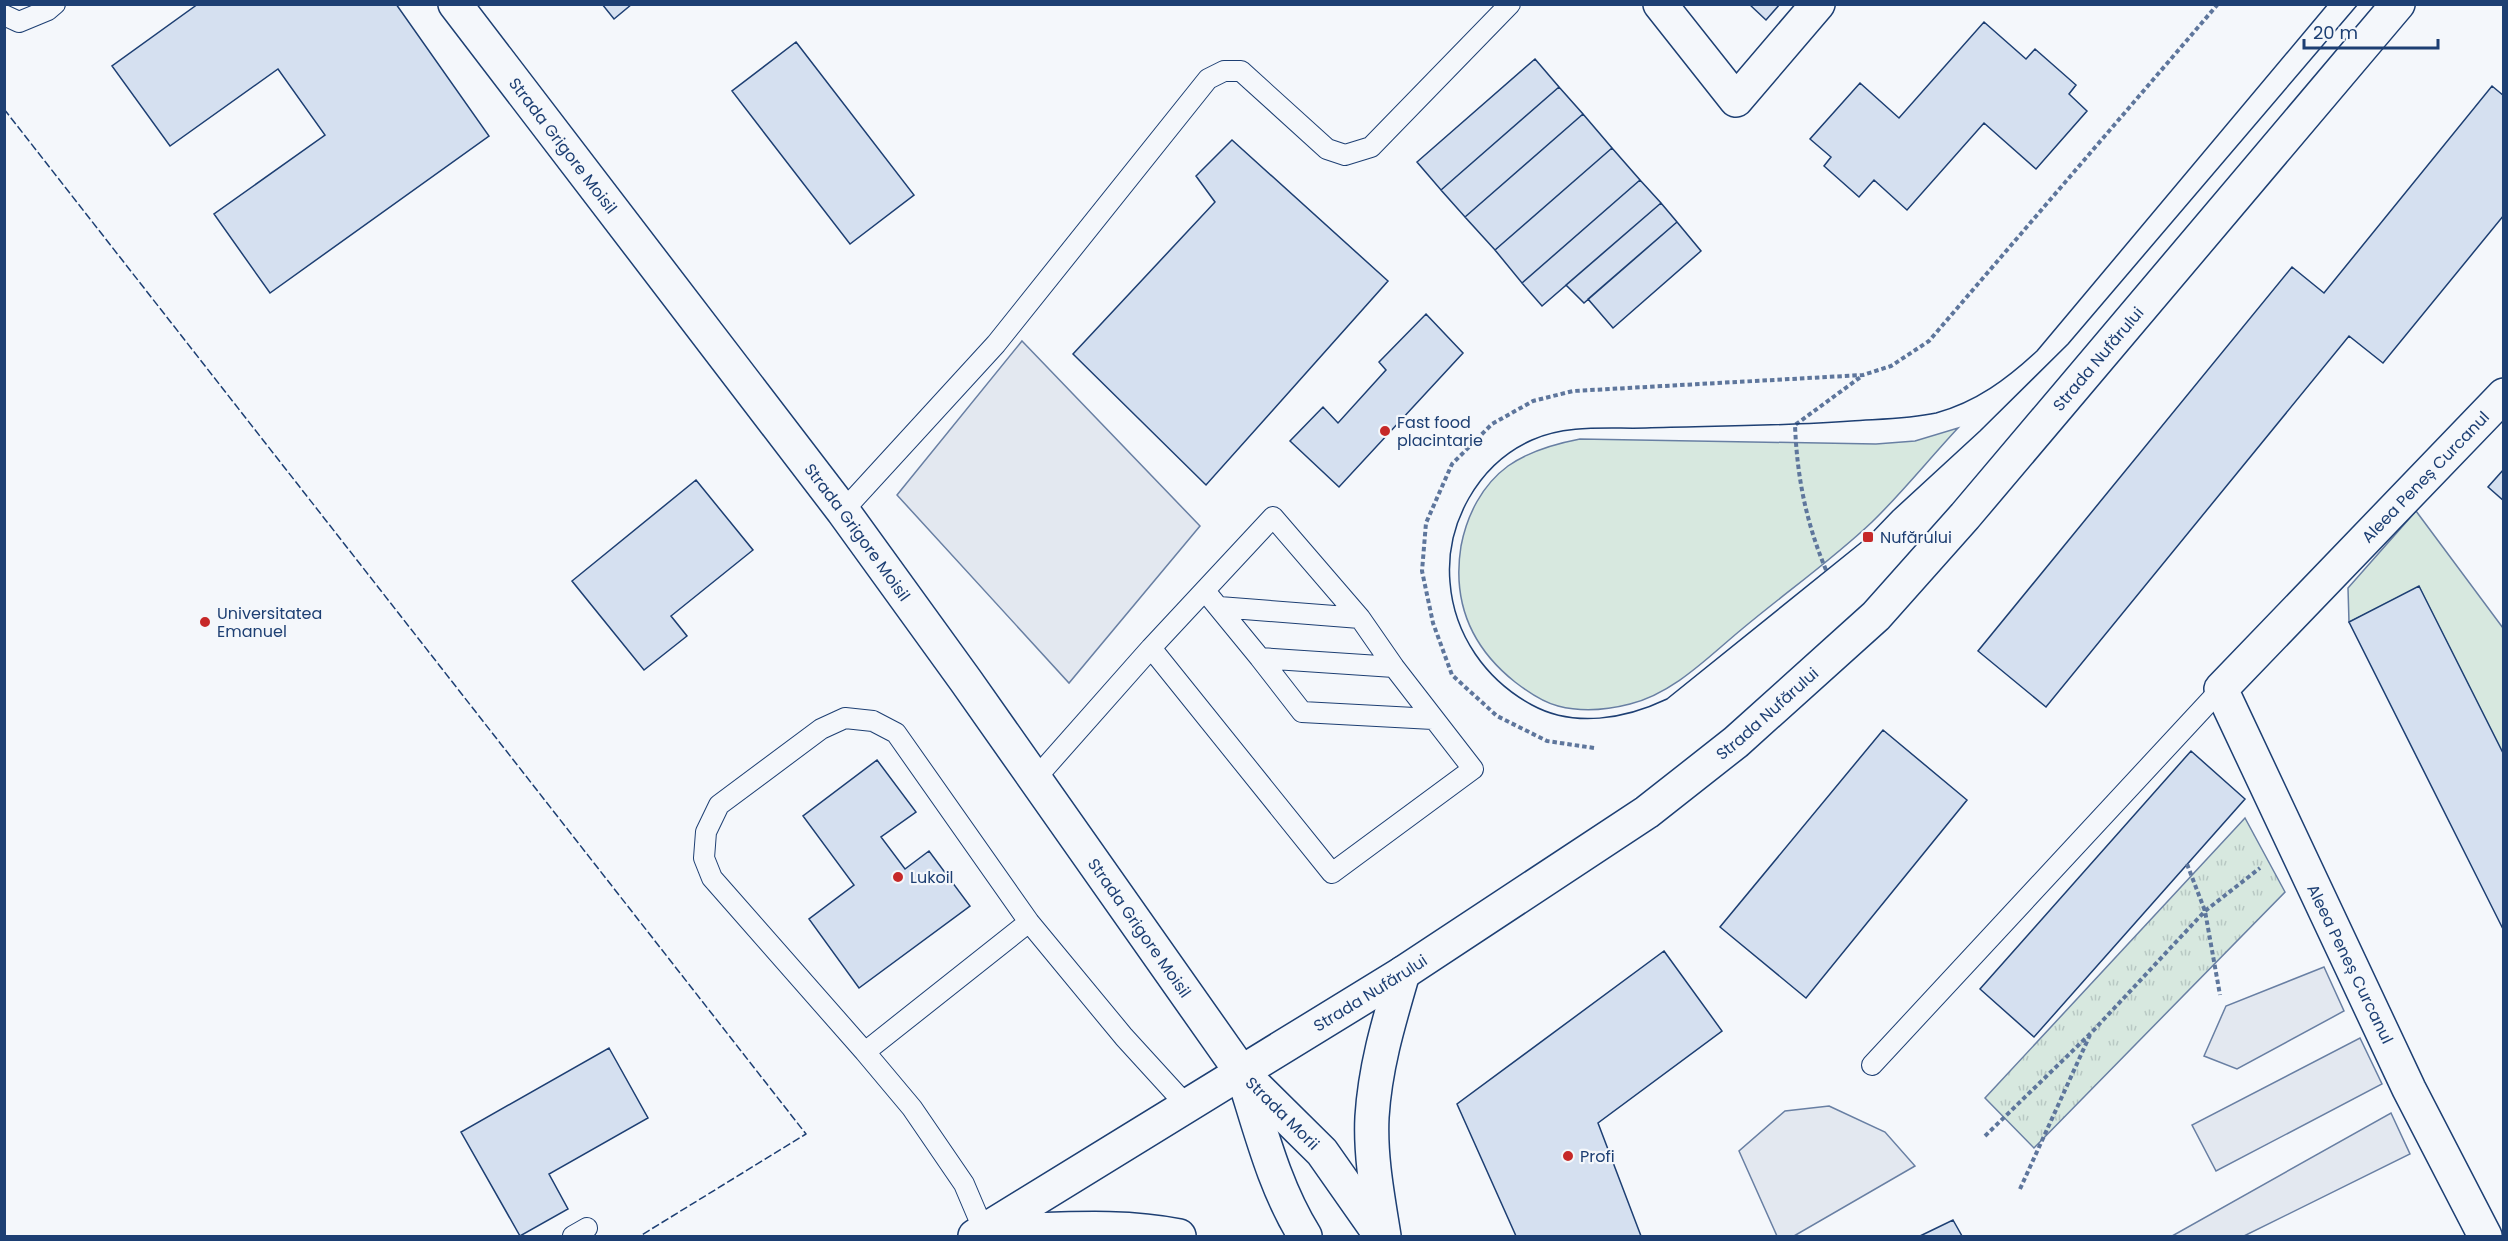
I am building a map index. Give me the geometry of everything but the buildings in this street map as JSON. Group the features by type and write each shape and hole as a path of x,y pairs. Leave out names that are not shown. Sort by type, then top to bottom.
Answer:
{"main road":[{"name":"Strada Grigore Moisil","path":"455,4 843,511 1242,1073"},
{"path":"1660,4 1736,100 1818,4"},
{"name":"Strada Nufărului","path":"980,1234 1403,973 1647,812 1736,742 1876,616 1965,516 2398,4"},
{"name":"Aleea Peneș Curcanul","path":"2485,1236 2409,1089 2220,689 2504,394"},
{"path":"1382,1236 1371,1120 1375,1082 1384,1040 1403,973"},
{"name":"Strada Morii","path":"1242,1073 1277,1180 1291,1214 1305,1236"},
{"name":"Strada Morii","path":"1242,1073 1322,1152 1382,1236"},
{"path":"980,1234 1105,1229 1179,1236"}],"lane":[{"path":"4,15 19,22 48,10 55,4"},
{"path":"843,511 996,344 1208,79 1224,71 1241,71 1327,149 1345,155 1371,147 1510,4"},
{"path":"1035,779 1150,648 1273,518 1360,618 1394,667 1473,769 1332,873 1150,648"},
{"path":"1205,591 1302,712 1433,719"},
{"path":"1220,607 1360,618"},
{"path":"1260,658 1394,667"},
{"name":"Aleea Peneș Curcanul","path":"1872,1065 2220,689"},
{"path":"980,1234 958,1175 912,1108 712,878 704,858 706,832 719,805 821,729 845,718 873,721 896,733 1029,922 1124,1037 1186,1106"},
{"path":"865,1052 1029,922"}],"path":[{"path":"1594,748 1547,741 1497,716 1452,675 1433,623 1422,571 1426,523 1452,464 1492,424 1533,401 1573,392 1863,375 1891,366 1929,340 2218,4"},
{"path":"1826,570 1810,533 1796,464 1795,425 1863,375"},
{"path":"1985,1136 2092,1032 2205,910 2292,844"},
{"path":"2187,864 2205,910 2220,995"},
{"path":"2020,1189 2092,1032"}],"green space":[{"path":"1958,428 1857,536 1690,673 1646,699 1603,709 1567,708 1546,702 1515,682 1500,668 1487,654 1468,622 1459,586 1461,546 1467,523 1483,491 1491,482 1508,466 1533,452 1580,439 1876,444 1915,441"},
{"path":"2416,511 2503,628 2503,755 2419,587 2349,622 2348,588"},
{"path":"2245,818 2285,892 2034,1148 1985,1098"}],"shaded area":[{"path":"1022,341 1200,526 1069,683 897,495"},
{"path":"2324,967 2344,1011 2237,1069 2204,1056 2226,1006"},
{"path":"2360,1038 2382,1084 2216,1171 2192,1125"},
{"path":"1829,1106 1885,1132 1915,1166 1794,1236 1777,1236 1739,1151 1785,1111"},
{"path":"2391,1113 2410,1154 2244,1236 2172,1236"}],"tram line":[{"path":"2328,4 2037,351 2014,371 1978,396 1936,413 1904,418 1774,425 1574,429 1545,435 1513,451 1481,480 1469,498 1453,539 1450,560 1453,601 1458,620 1475,654 1500,683 1515,695 1532,705 1565,717 1617,716 1667,699 1868,537 2068,344 2358,4"}],"fence":[{"path":"4,109 806,1134 640,1236"}],"place":[{"name":"Fast food placintarie","path":"1385,431"},
{"name":"Nufărului","path":"1868,537"},
{"name":"Universitatea Emanuel","path":"205,622"},
{"name":"Lukoil","path":"898,877"},
{"name":"Profi","path":"1568,1156"}]}
